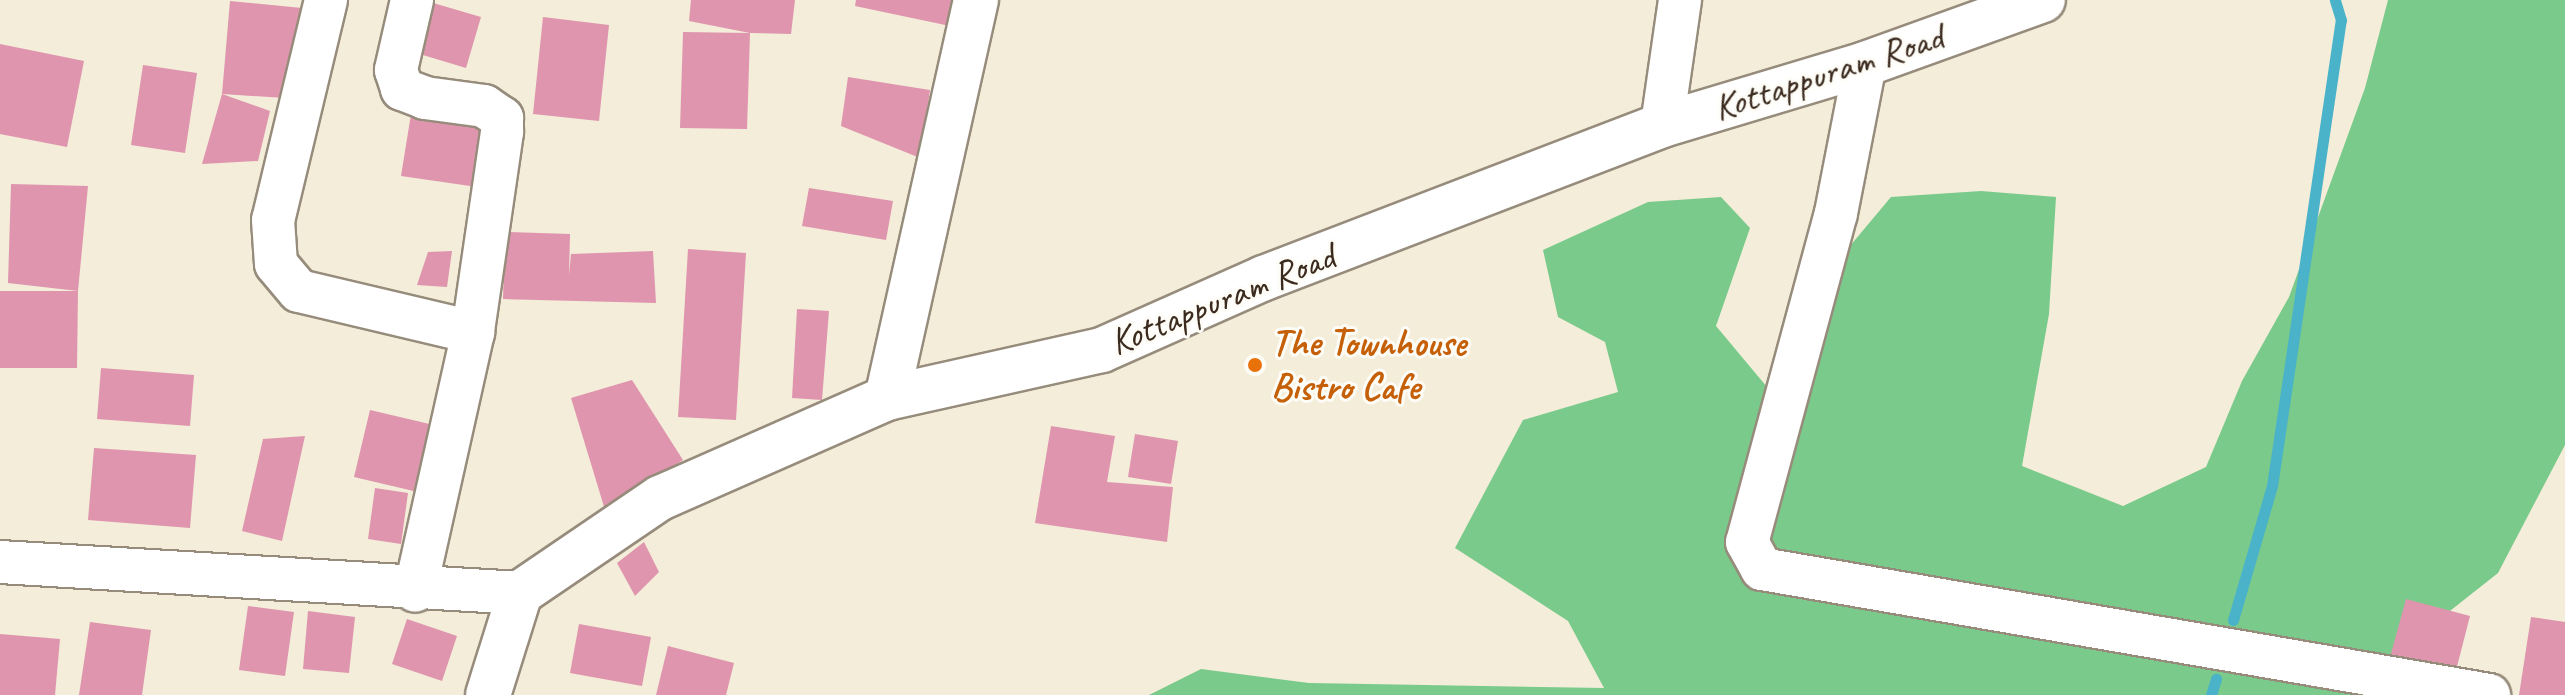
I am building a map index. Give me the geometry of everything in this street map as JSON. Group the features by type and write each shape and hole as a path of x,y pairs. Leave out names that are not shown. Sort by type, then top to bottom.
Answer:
{"street":[{"path":"326,0 273,220 276,264 299,291 473,332"},
{"path":"412,0 396,70 402,89 425,98 484,106 502,118 473,332 415,591"},
{"path":"887,398 976,0"},
{"path":"1662,125 1680,0"},
{"name":"Kottappuram Road","path":"520,593 660,498 887,398 1102,350 1264,278 1662,125 1865,64 2043,0"},
{"path":"1865,64 1836,213 1747,542 1762,569 2489,695"},
{"path":"0,562 415,591 520,593 488,695"}],"green space":[{"path":"2388,0 2565,0 2565,445 2498,573 2441,618 2453,695 1149,695 1201,669 1309,683 1604,688 1568,621 1455,548 1523,420 1618,392 1605,342 1558,317 1543,250 1648,202 1721,197 1750,228 1716,326 1767,387 1834,265 1891,197 1981,191 2056,197 2049,314 2022,466 2123,506 2206,467 2242,381 2289,297 2365,88"}],"building":[{"path":"423,0 481,17 466,68 403,49"},
{"path":"691,0 795,0 791,34 750,33 689,21"},
{"path":"856,0 956,0 950,26 855,6"},
{"path":"230,1 312,9 285,98 222,94"},
{"path":"543,17 609,25 599,121 533,114"},
{"path":"683,32 750,33 747,129 680,128"},
{"path":"0,44 84,61 67,147 0,134"},
{"path":"143,65 197,73 185,153 131,145"},
{"path":"848,77 930,90 920,158 841,126"},
{"path":"222,94 270,111 258,161 202,164"},
{"path":"412,108 494,120 484,188 401,176"},
{"path":"11,184 88,186 78,291 8,283"},
{"path":"809,188 893,201 886,240 802,226"},
{"path":"505,232 570,234 569,276 571,254 653,251 656,303 503,299"},
{"path":"688,249 746,253 736,420 678,417"},
{"path":"452,251 447,287 417,285 428,252"},
{"path":"0,291 78,291 77,368 0,368"},
{"path":"797,309 829,311 822,400 792,398"},
{"path":"101,368 194,375 190,426 97,419"},
{"path":"632,380 683,460 605,510 571,398"},
{"path":"370,410 438,426 422,493 354,477"},
{"path":"1051,426 1115,436 1107,482 1173,487 1167,542 1035,523"},
{"path":"1135,434 1178,441 1171,484 1128,477"},
{"path":"305,436 282,541 242,531 263,439"},
{"path":"94,448 196,455 190,528 88,520"},
{"path":"375,488 408,493 401,544 368,539"},
{"path":"644,542 659,572 635,596 617,563"},
{"path":"2406,599 2470,616 2452,686 2387,668"},
{"path":"248,606 294,612 285,676 239,670"},
{"path":"308,611 355,617 349,673 303,669"},
{"path":"2531,617 2565,622 2565,695 2519,695"},
{"path":"407,619 457,636 442,681 392,664"},
{"path":"90,622 151,630 142,695 79,695"},
{"path":"579,624 651,637 642,686 570,673"},
{"path":"0,634 60,639 55,695 0,695"},
{"path":"668,646 734,663 726,695 656,695"}],"waterway":[{"path":"2233,620 2272,486 2341,20 2335,0"},
{"path":"2211,695 2216,679"}],"place":[{"name":"The Townhouse Bistro Cafe","path":"1255,365"}]}
